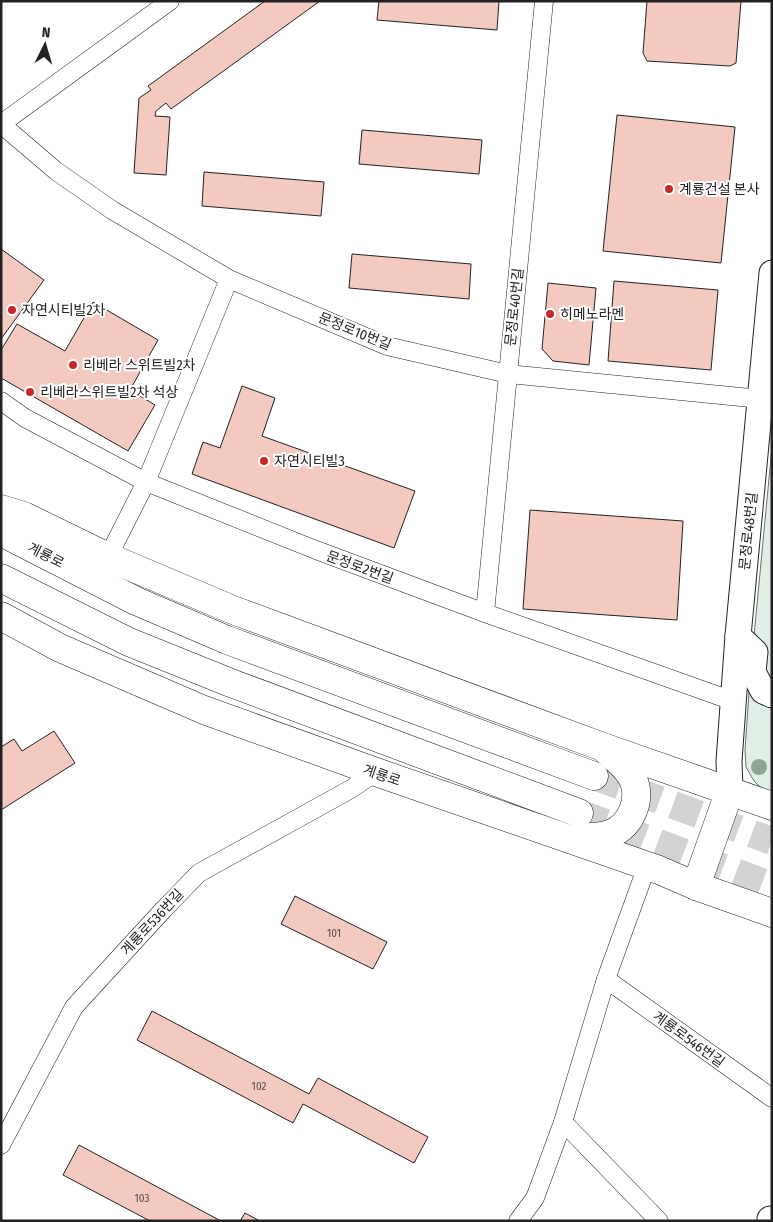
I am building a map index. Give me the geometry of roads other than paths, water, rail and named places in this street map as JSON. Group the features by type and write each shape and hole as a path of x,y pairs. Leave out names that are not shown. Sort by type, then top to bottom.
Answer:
{"main road":[{"path":"1,509 24,516 108,556 233,610 603,747 772,806"},
{"name":"계룡로","path":"1,530 9,536 136,601 228,640 594,776"},
{"path":"1,578 129,642 231,683 579,813"},
{"name":"계룡로","path":"1,616 60,648 204,710 659,870 696,886 772,913"},
{"path":"568,838 596,837 609,834 621,828 630,817 635,805 636,792 633,779 625,768 603,747"},
{"path":"696,886 730,790"}],"street":[{"path":"1,124 170,1"},
{"name":"문정로40번길","path":"485,613 544,1"},
{"name":"문정로10번길","path":"1,124 56,171 112,210 229,279 387,346 508,374 760,399"},
{"name":"문정로48번길","path":"730,790 729,761 732,701 772,273"},
{"path":"108,556 146,482 229,279"},
{"name":"문정로2번길","path":"1,401 25,418 146,482 316,550 485,613 732,701"},
{"path":"738,636 755,652 753,672 763,691 772,695"},
{"name":"계룡로536번길","path":"1,1145 74,1007 164,908 199,873 351,789 376,772"},
{"path":"518,1221 535,1198 562,1122 606,979 647,866"},
{"name":"계룡로546번길","path":"606,979 772,1098"},
{"path":"562,1122 659,1221"}],"tunnel":[{"path":"594,776 772,841"},
{"path":"579,813 772,886"}],"place":[{"name":"계룡건설 본사","path":"669,189"},
{"name":"자연시티빌2차","path":"12,310"},
{"name":"히메노라멘","path":"550,314"},
{"name":"리베라 스위트빌2차","path":"73,365"},
{"name":"리베라스위트빌2차 석상","path":"30,392"},
{"name":"자연시티빌3","path":"264,461"}]}
